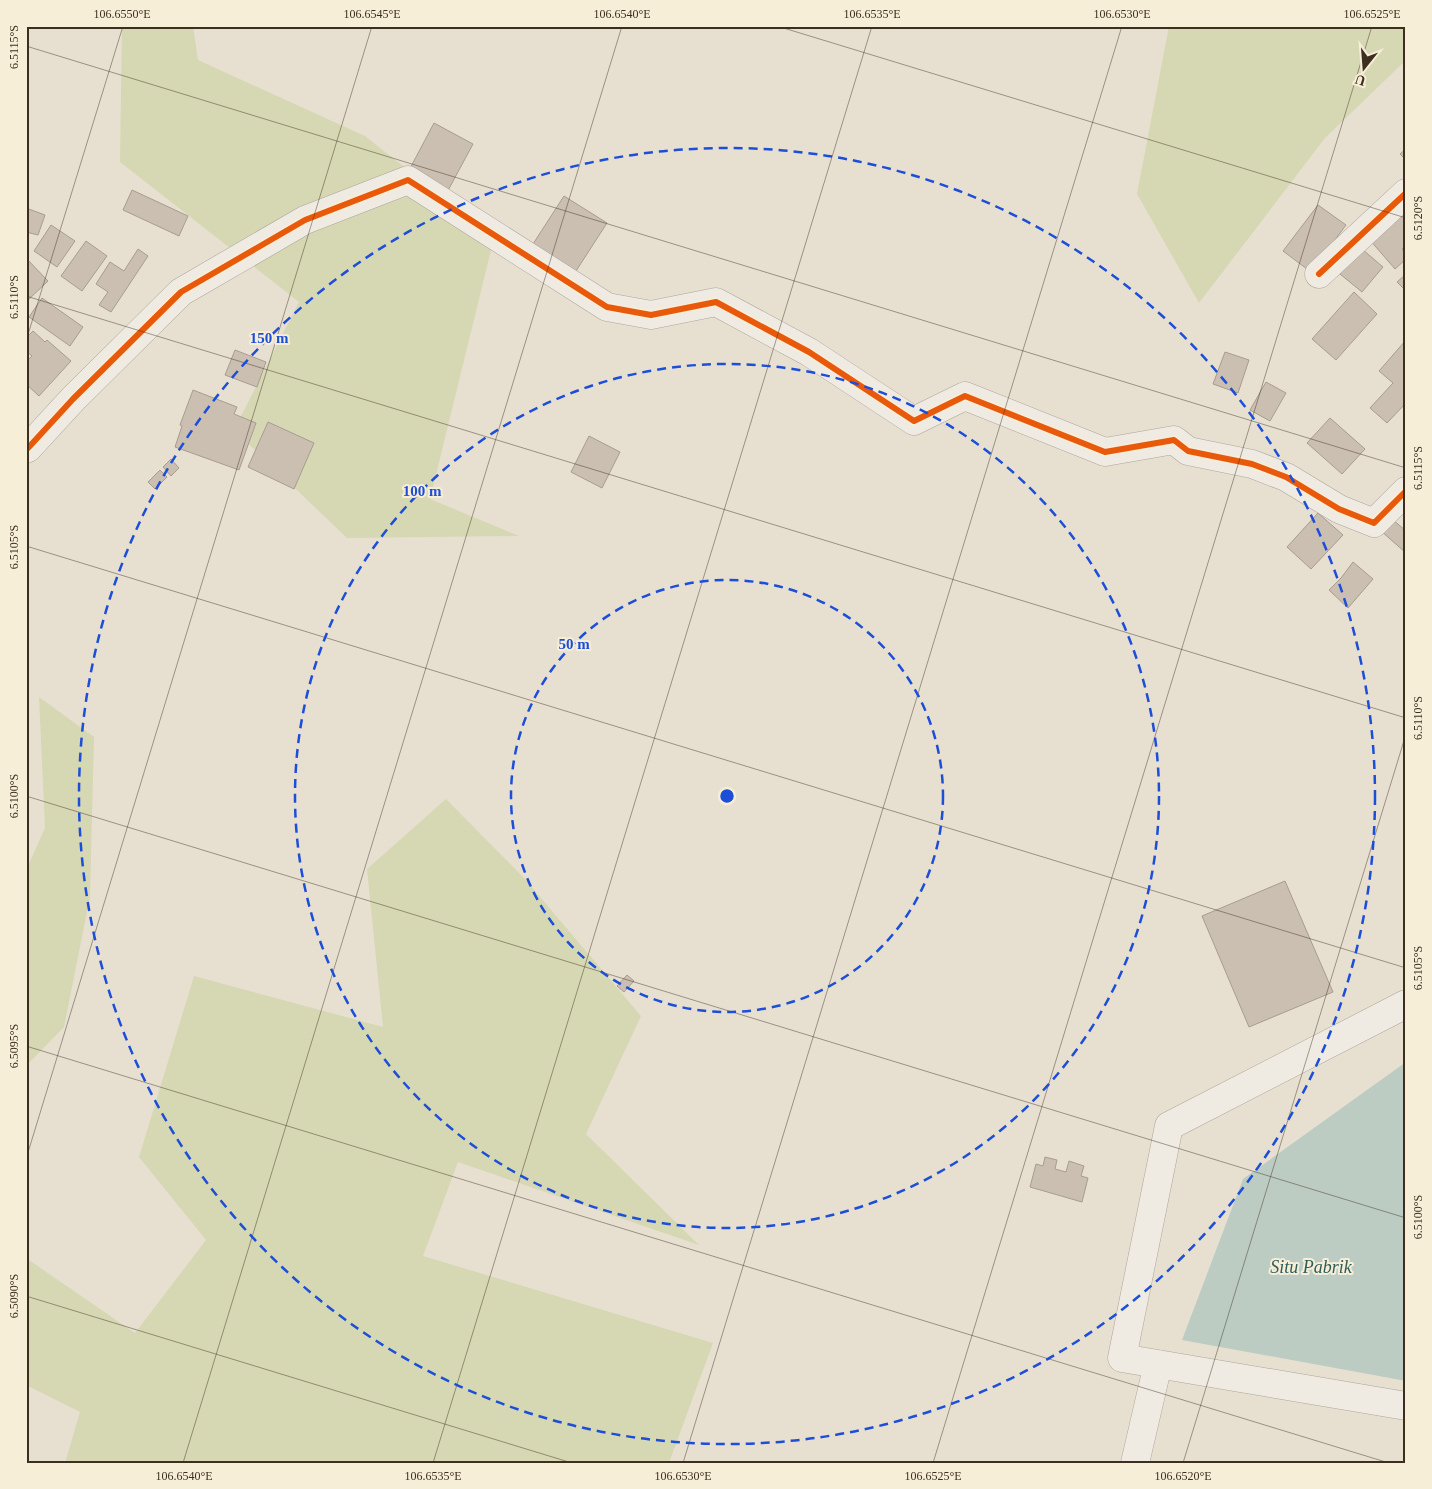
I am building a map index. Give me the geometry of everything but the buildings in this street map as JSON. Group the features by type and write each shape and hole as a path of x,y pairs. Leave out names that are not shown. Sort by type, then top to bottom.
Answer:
{"street":[{"path":"26,449 73,399 181,292 305,220 408,180 607,307 651,314 716,302 809,352 914,421 965,396 1105,452 1174,440 1188,451 1252,464 1286,477 1340,509 1374,523 1406,491"},
{"path":"1319,274 1406,193"},
{"path":"1406,1004 1169,1126 1122,1358 1406,1406"},
{"path":"1135,1463 1158,1364"}],"green space":[{"path":"122,26 193,26 198,60 365,136 494,238 430,499 519,536 347,538 234,430 299,302 120,162"},
{"path":"1169,26 1406,26 1406,60 1325,138 1199,303 1137,194"},
{"path":"39,697 94,737 90,897 64,1027 26,1066 26,870 45,828"},
{"path":"446,799 524,878 641,1016 586,1134 699,1245 458,1162 423,1256 713,1343 669,1463 65,1463 80,1412 26,1385 26,1258 135,1333 206,1240 139,1157 194,976 383,1027 367,869"}],"water":[{"name":"Situ Pabrik","path":"1406,1062 1406,1381 1182,1340 1243,1179"}],"cycle path":[{"path":"26,449 73,399 181,292 305,220 408,180 607,307 651,315 716,302 809,352 914,421 965,396 1105,452 1174,440 1188,451 1252,464 1286,477 1339,509 1374,523 1406,491"},
{"path":"1319,274 1406,193"}]}
